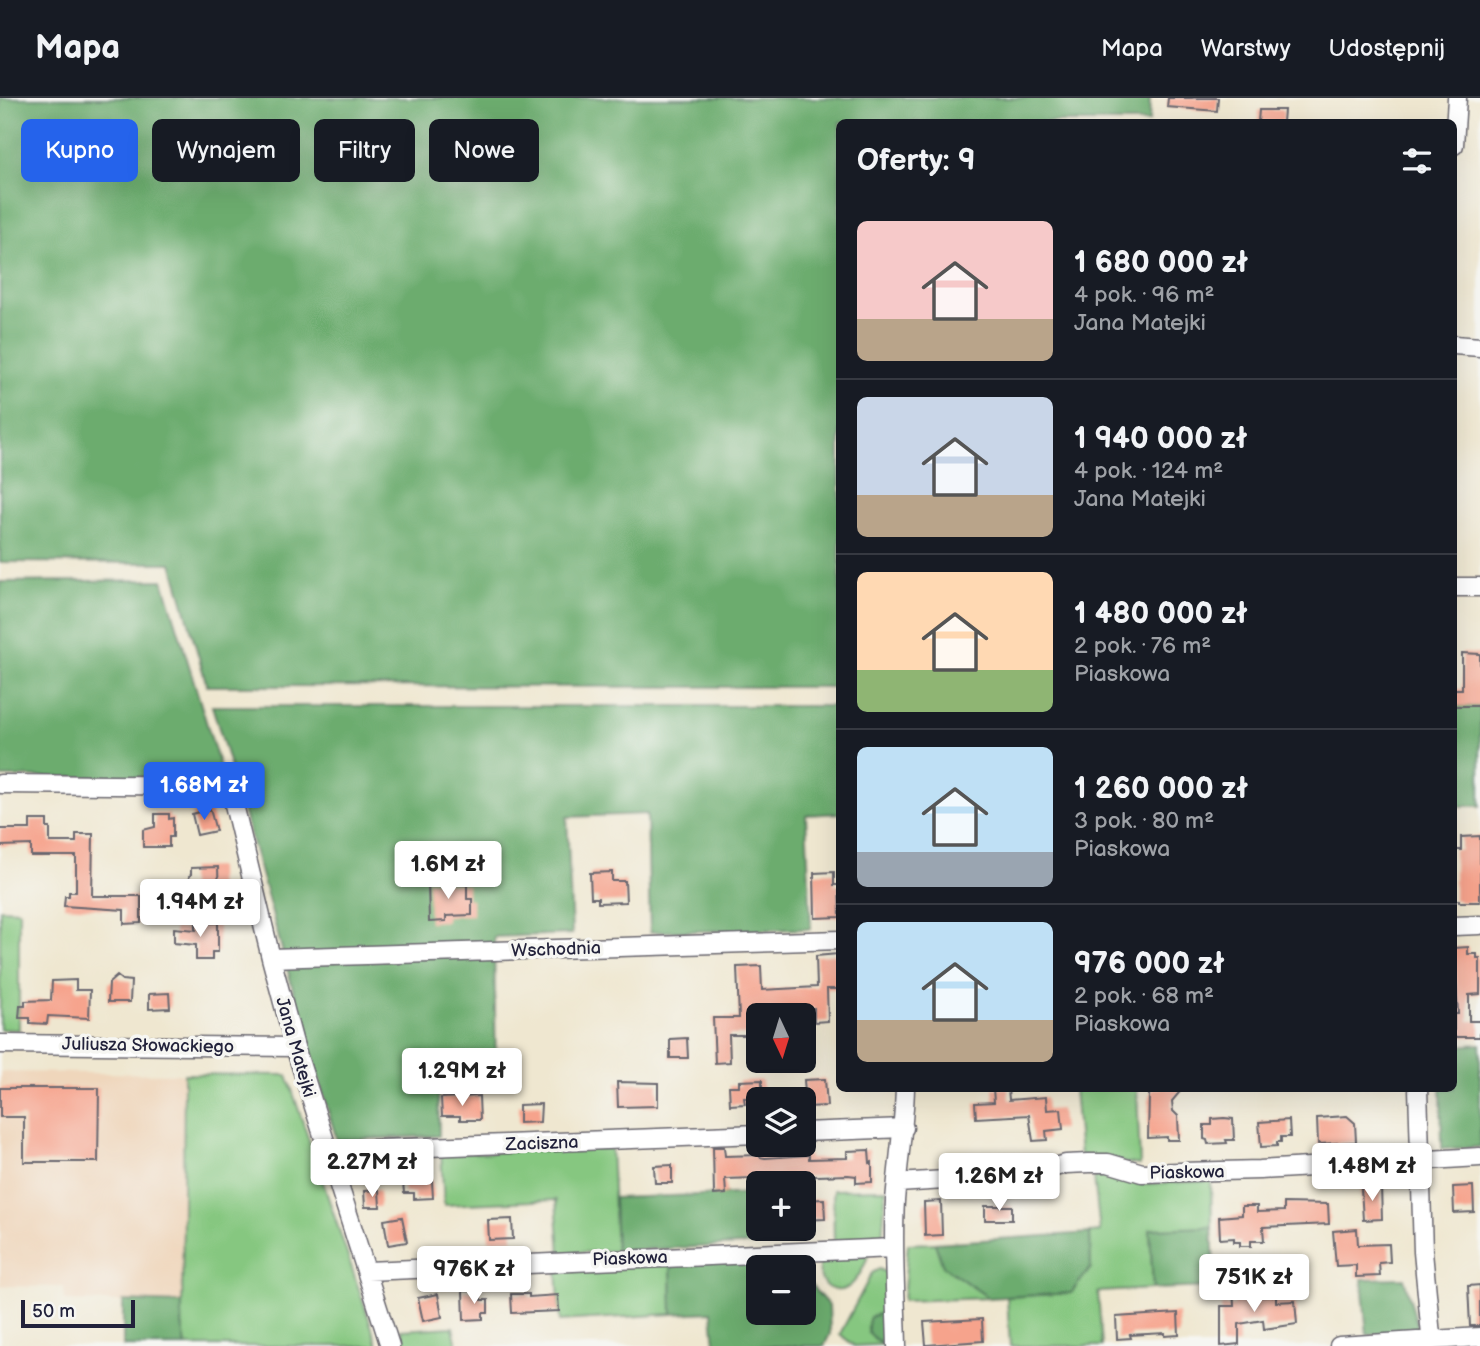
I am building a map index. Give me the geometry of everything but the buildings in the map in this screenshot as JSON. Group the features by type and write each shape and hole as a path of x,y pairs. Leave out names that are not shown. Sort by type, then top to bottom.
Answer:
{"street":[{"path":"1456,119 1457,98"},
{"path":"1457,345 1480,347"},
{"path":"1457,587 1480,587"},
{"name":"Jana Matejki","path":"0,784 230,788 295,1046 390,1346"},
{"path":"1457,926 1480,925"},
{"name":"Wschodnia","path":"271,958 836,940"},
{"name":"Juliusza Słowackiego","path":"0,1044 295,1046"},
{"path":"897,1346 894,1248 905,1092"},
{"path":"1418,1092 1423,1252 1431,1343"},
{"path":"816,1131 904,1128"},
{"name":"Zaciszna","path":"327,1151 746,1134"},
{"name":"Piaskowa","path":"898,1183 1023,1175 1066,1164 1108,1163 1142,1173 1260,1170 1480,1157"},
{"name":"Piaskowa","path":"367,1271 894,1248"},
{"path":"1339,1346 1431,1343 1480,1337"}],"shaded area":[{"path":"0,1072 184,1074 182,1303 65,1301 64,1287 0,1286"}],"green space":[{"path":"0,98 1150,98 1149,119 836,119 836,687 207,686 172,563 0,562"},
{"path":"163,580 223,777 0,777 0,582"},
{"path":"212,706 836,706 836,813 806,815 811,929 650,932 647,814 567,817 572,934 494,937 496,1079 438,1081 439,1136 337,1140"},
{"path":"1457,706 1480,706 1480,806 1457,806"},
{"path":"0,909 19,910 19,1030 0,1029"},
{"path":"1480,1044 1480,1147 1442,1149 1441,1092 1457,1092 1457,1046"},
{"path":"184,1074 287,1075 378,1346 186,1346 182,1324"},
{"path":"1074,1092 1137,1092 1140,1165 1080,1156"},
{"path":"611,1148 616,1251 560,1253 556,1200 444,1205 441,1154"},
{"path":"1129,1176 1137,1184 1211,1181 1212,1227 1150,1230 1153,1289 1098,1292 1102,1346 1010,1346 1007,1297 1071,1293 1091,1268 1090,1233 1100,1232 1094,1177"},
{"path":"886,1189 882,1240 834,1243 833,1190"},
{"path":"746,1193 746,1241 785,1243 616,1251 614,1198"},
{"path":"1212,1227 1215,1287 1153,1289 1150,1229"},
{"path":"1090,1233 1091,1267 1071,1293 989,1298 943,1266 935,1243"},
{"path":"935,1243 943,1266 989,1298 903,1301 908,1244"},
{"path":"868,1255 858,1276 846,1289 834,1290 822,1280 819,1269 821,1257"},
{"path":"746,1260 746,1325 816,1325 816,1291 829,1306 830,1334 824,1346 715,1346 712,1312 672,1314 671,1262"},
{"path":"671,1262 672,1314 560,1321 557,1268"},
{"path":"879,1269 888,1273 889,1314 868,1333 879,1343 890,1344 854,1346 840,1334 872,1273"},
{"path":"1404,1278 1418,1327 1412,1331 1367,1335 1362,1279"},
{"path":"123,1301 182,1303 186,1346 123,1346"},
{"path":"889,1314 890,1344 875,1339 869,1332 870,1317"},
{"path":"453,1327 457,1346 407,1346 401,1330"}]}
